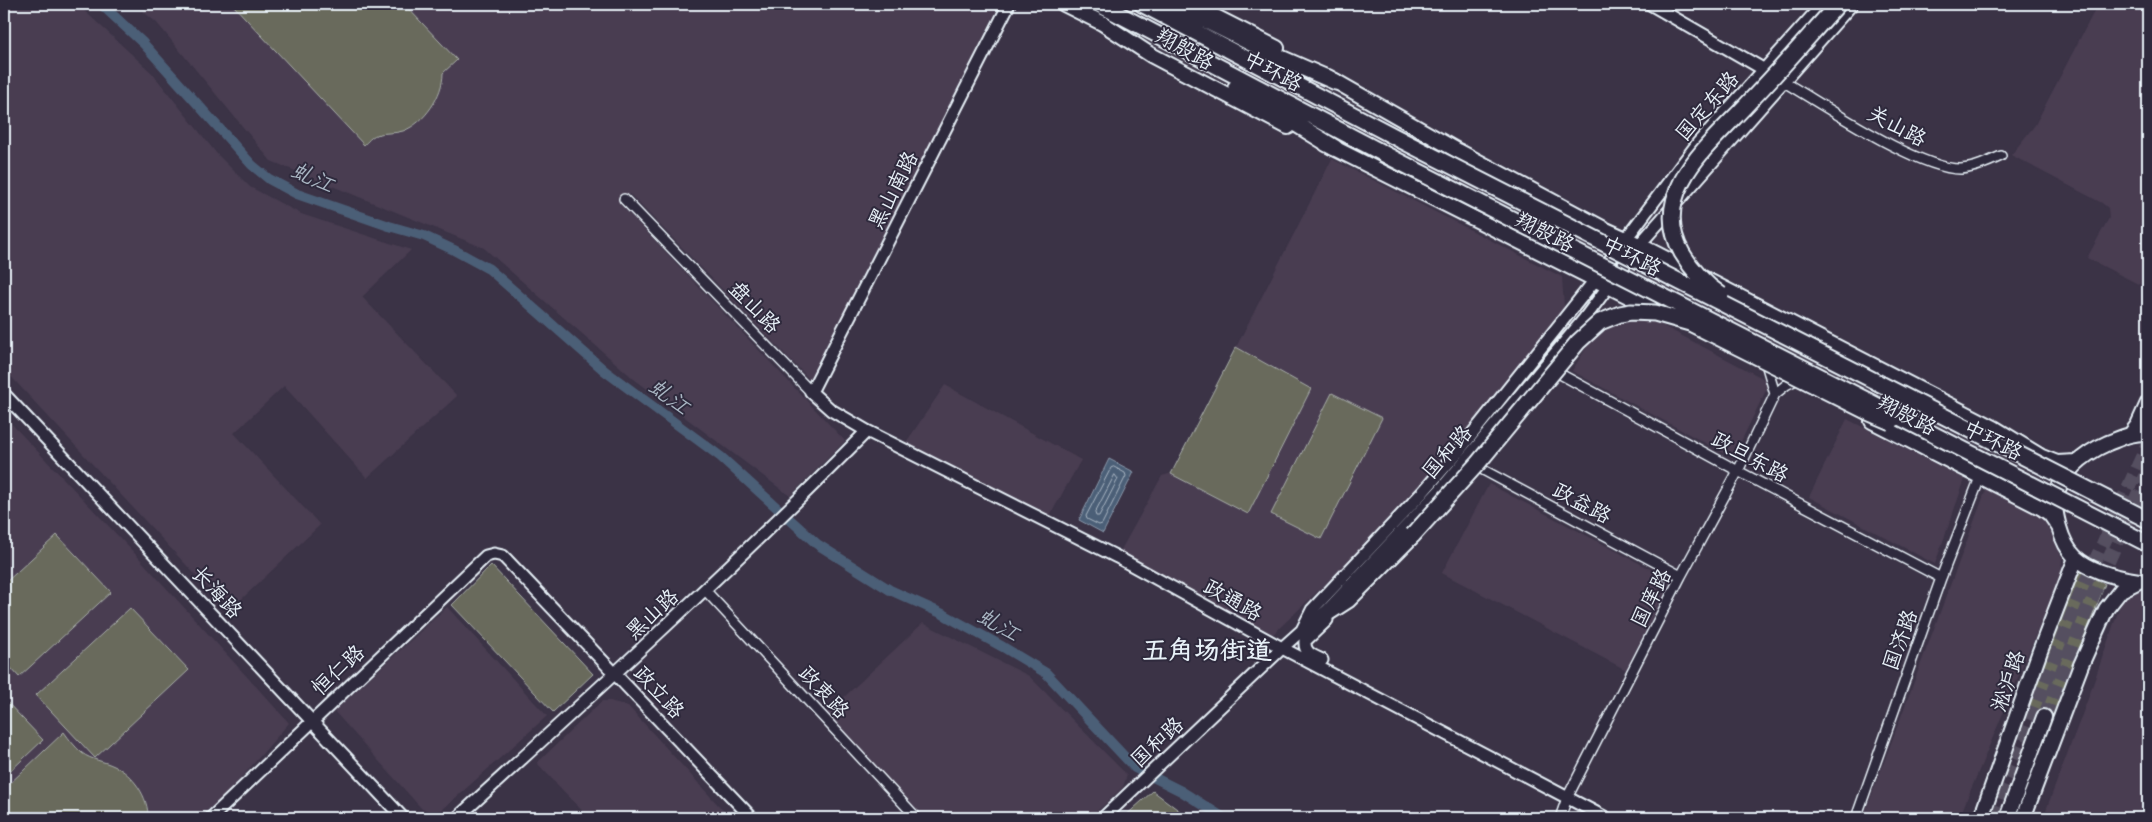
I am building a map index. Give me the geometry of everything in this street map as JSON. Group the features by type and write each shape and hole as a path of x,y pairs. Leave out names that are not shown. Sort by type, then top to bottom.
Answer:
{"highway":[{"name":"中环路","path":"1142,4 1402,140 2148,520"},
{"path":"1173,4 1283,59 1336,82"},
{"path":"1838,4 1693,163 1676,191 1671,216 1675,238 1694,270 1713,289 1727,298 1881,378 1995,442"},
{"path":"1104,6 1335,148"},
{"name":"中环路","path":"1104,6 1392,158 2148,544"},
{"path":"1320,618 1348,600 1413,535 1478,463 1578,342 1600,322 1620,314 1631,312 1655,313 1690,322 1870,413 1986,461"}],"main road":[{"name":"翔殷路","path":"1064,4 1102,23 1151,55 1306,136 1335,148 1981,475 2042,508 2050,514 2059,527"},
{"name":"翔殷路","path":"1190,4 1296,58 1458,151 1604,229 1623,242 1637,248 1760,320 1903,393 1991,435 2056,463 2076,462"},
{"path":"2131,434 2138,425 2148,403"},
{"path":"2144,581 2103,572 2076,558 2068,548 2059,527 2055,501 2064,478 2076,462 2101,446 2131,434 2148,433"},
{"name":"淞沪路","path":"1981,818 2040,651 2076,558"},
{"path":"2023,818 2081,665 2106,608 2121,590 2144,581"},
{"path":"2007,818 2044,717"}],"street":[{"name":"黑山南路","path":"811,392 1009,4"},
{"path":"1650,4 1784,82 1852,4"},
{"name":"国定东路","path":"1595,280 1698,143 1823,4"},
{"name":"关山路","path":"1784,82 1888,143 1938,166 1960,169 1968,168 2001,156"},
{"name":"国和路","path":"1103,818 1282,648 1301,631 1320,618 1466,460 1584,319 1637,248 1709,164 1784,82"},
{"name":"盘山路","path":"624,199 811,392 831,410 867,431"},
{"name":"国和路","path":"1301,631 1312,610 1422,493 1595,280"},
{"name":"政旦东路","path":"1544,365 1738,471 1941,578"},
{"path":"1767,367 1775,394"},
{"name":"国庠路","path":"1560,818 1567,798 1681,576 1738,471 1775,394 1794,381"},
{"name":"长海路","path":"4,394 403,818"},
{"name":"黑山路","path":"457,818 705,590 796,503 867,431"},
{"name":"政通路","path":"867,431 1117,557 1282,648 1606,818"},
{"name":"政益路","path":"1466,460 1681,576"},
{"name":"国济路","path":"1856,818 1941,578 1981,475"},
{"name":"恒仁路","path":"211,818 486,556 494,554"},
{"name":"政立路","path":"494,554 504,556 752,818"},
{"name":"政衷路","path":"705,590 917,818"},
{"path":"1348,600 1305,641 1304,648 1307,652 1375,690 1383,700"}],"shaded area":[{"path":"4,4 77,4 152,73 217,154 250,187 301,214 411,250 362,297 457,396 367,478 284,386 234,433 320,525 229,611 4,369"},
{"path":"134,4 999,5 812,382 630,194 619,203 845,441 790,496 634,379 484,248 271,161 157,23"},
{"path":"2098,4 2148,4 2148,289 2087,258 2109,218 2108,208 2102,203 2011,155 2035,125"},
{"path":"1332,159 1562,277 1564,307 1509,379 1417,491 1343,567 1267,640 1117,557 1162,476 1172,473"},
{"path":"1646,317 1770,382 1733,458 1572,371 1590,342 1619,320"},
{"path":"945,385 1081,460 1048,519 905,444"},
{"path":"4,416 140,559 289,723 228,793 198,818 4,818"},
{"path":"1847,419 1965,479 1935,564 1809,497"},
{"path":"1489,484 1671,580 1626,670 1442,573"},
{"path":"1987,487 2035,510 2048,526 2062,558 2061,575 1959,818 1863,818"},
{"path":"2148,584 2148,818 2043,818 2089,696 2121,603 2125,596 2141,585"},
{"path":"447,607 547,716 442,810 432,812 422,809 334,711"},
{"path":"923,623 1029,676 1127,775 1123,787 1090,818 919,818 824,716"},
{"path":"602,701 610,701 628,706 730,818 589,818 537,763"}],"green space":[{"path":"232,4 404,4 457,60 443,73 440,90 436,99 419,122 403,131 374,136 364,145"},
{"path":"1236,347 1311,389 1248,514 1171,474"},
{"path":"1332,393 1382,418 1321,539 1271,514"},
{"path":"57,535 111,592 19,677 4,660 4,584"},
{"path":"491,565 593,674 553,712 452,605"},
{"path":"2079,571 2105,584 2052,720 2026,710"},
{"path":"130,608 189,670 95,758 36,695"},
{"path":"4,699 43,740 4,777"},
{"path":"64,732 82,753 121,770 133,781 143,795 148,810 148,818 4,818 4,789"},
{"path":"1153,791 1189,818 1123,818"}],"water":[{"path":"1109,459 1134,472 1103,533 1079,520"}],"waterway":[{"name":"虬江","path":"101,4 143,43 252,165 269,179 297,194 424,236 489,269 605,371 721,457 817,544 890,590 943,614 1046,673 1135,768 1181,791 1224,818"}],"tunnel":[{"path":"1992,818 2077,602 2148,444"},
{"path":"2044,717 2090,602 2148,472"}],"district":[{"name":"五角场街道","path":"1207,650"}]}
